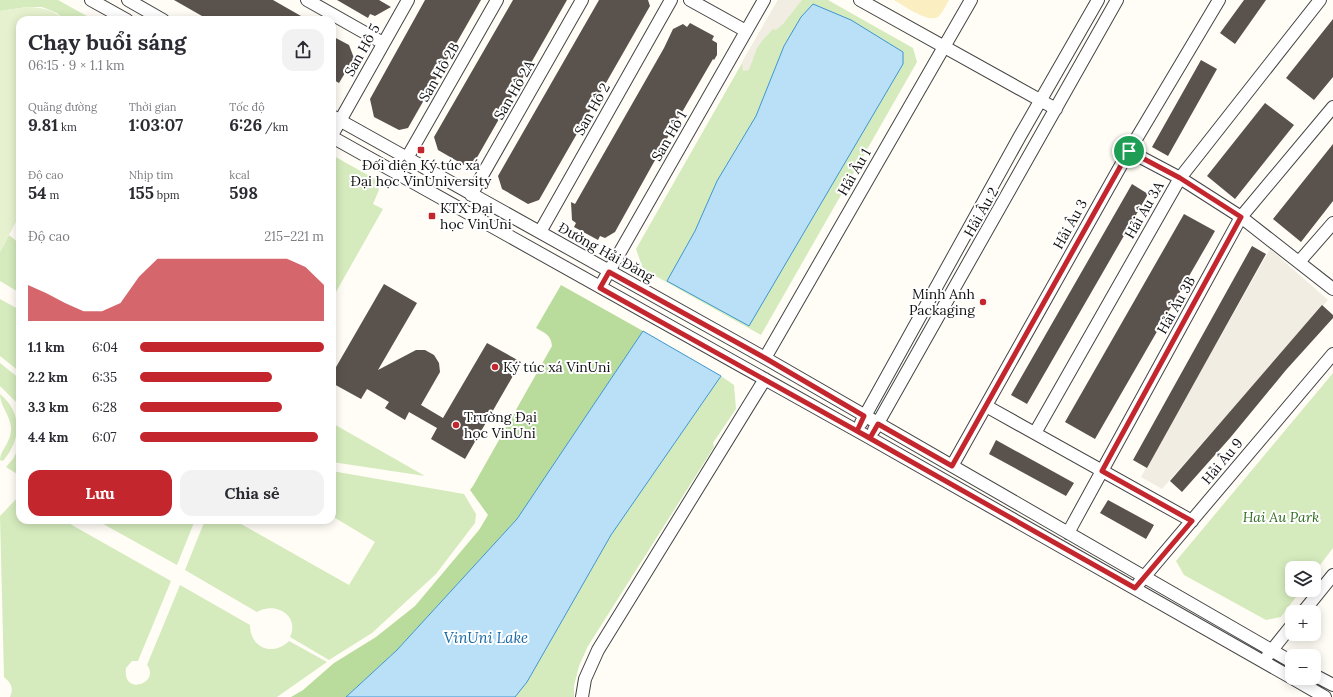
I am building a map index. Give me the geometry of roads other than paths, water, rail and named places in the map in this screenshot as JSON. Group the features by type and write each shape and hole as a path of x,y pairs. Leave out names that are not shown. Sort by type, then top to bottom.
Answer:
{"street":[{"path":"91,0 119,16"},
{"path":"128,0 156,16"},
{"name":"San Hô 5","path":"336,118 408,0"},
{"name":"San Hô 2B","path":"407,158 497,0"},
{"name":"San Hô 2A","path":"471,195 582,0"},
{"name":"San Hô 2","path":"540,232 671,0"},
{"path":"690,0 746,31"},
{"name":"San Hô 1","path":"600,288 764,0"},
{"path":"860,0 1056,109"},
{"name":"Hải Âu 1","path":"765,358 971,0"},
{"name":"Hải Âu 2","path":"857,431 1040,100 1098,0"},
{"name":"Hải Âu 2","path":"870,438 1116,0"},
{"name":"Hải Âu 3","path":"952,466 1129,151 1219,0"},
{"name":"Hải Âu 3A","path":"1035,433 1180,178 1320,0"},
{"path":"312,1 382,43"},
{"name":"Hải Âu 3B","path":"1068,533 1241,217 1333,107"},
{"name":"Đường Hải Đăng","path":"336,118 471,195 765,358 1285,658"},
{"path":"336,138 600,288 870,438 1285,674"},
{"path":"1129,151 1180,178 1241,217 1333,289"},
{"path":"1299,262 1333,223"},
{"name":"Hải Âu 9","path":"1135,588 1333,354"},
{"path":"582,697 585,679 598,650 765,380"},
{"path":"986,406 1192,521"},
{"path":"1309,605 1333,575"},
{"path":"1263,661 1285,634"},
{"path":"1305,685 1326,697 1333,686 1321,679"}],"water":[{"path":"813,4 851,20 903,52 903,64 749,326 667,281 695,231 717,181 756,116 784,46 801,17"},
{"name":"VinUni Lake","path":"643,331 721,376 611,535 527,682 515,697 346,697 397,650 517,519"}],"place":[{"name":"Đối diện Ký túc xá Đại học VinUniversity","path":"421,150"},
{"name":"KTX Đại học VinUni","path":"432,216"},
{"name":"Minh Anh Packaging","path":"983,302"},
{"name":"Ký túc xá VinUni","path":"495,367"},
{"name":"Trường Đại học VinUni","path":"456,425"}],"park label":[{"name":"Hai Au Park","path":"1281,517"}]}
